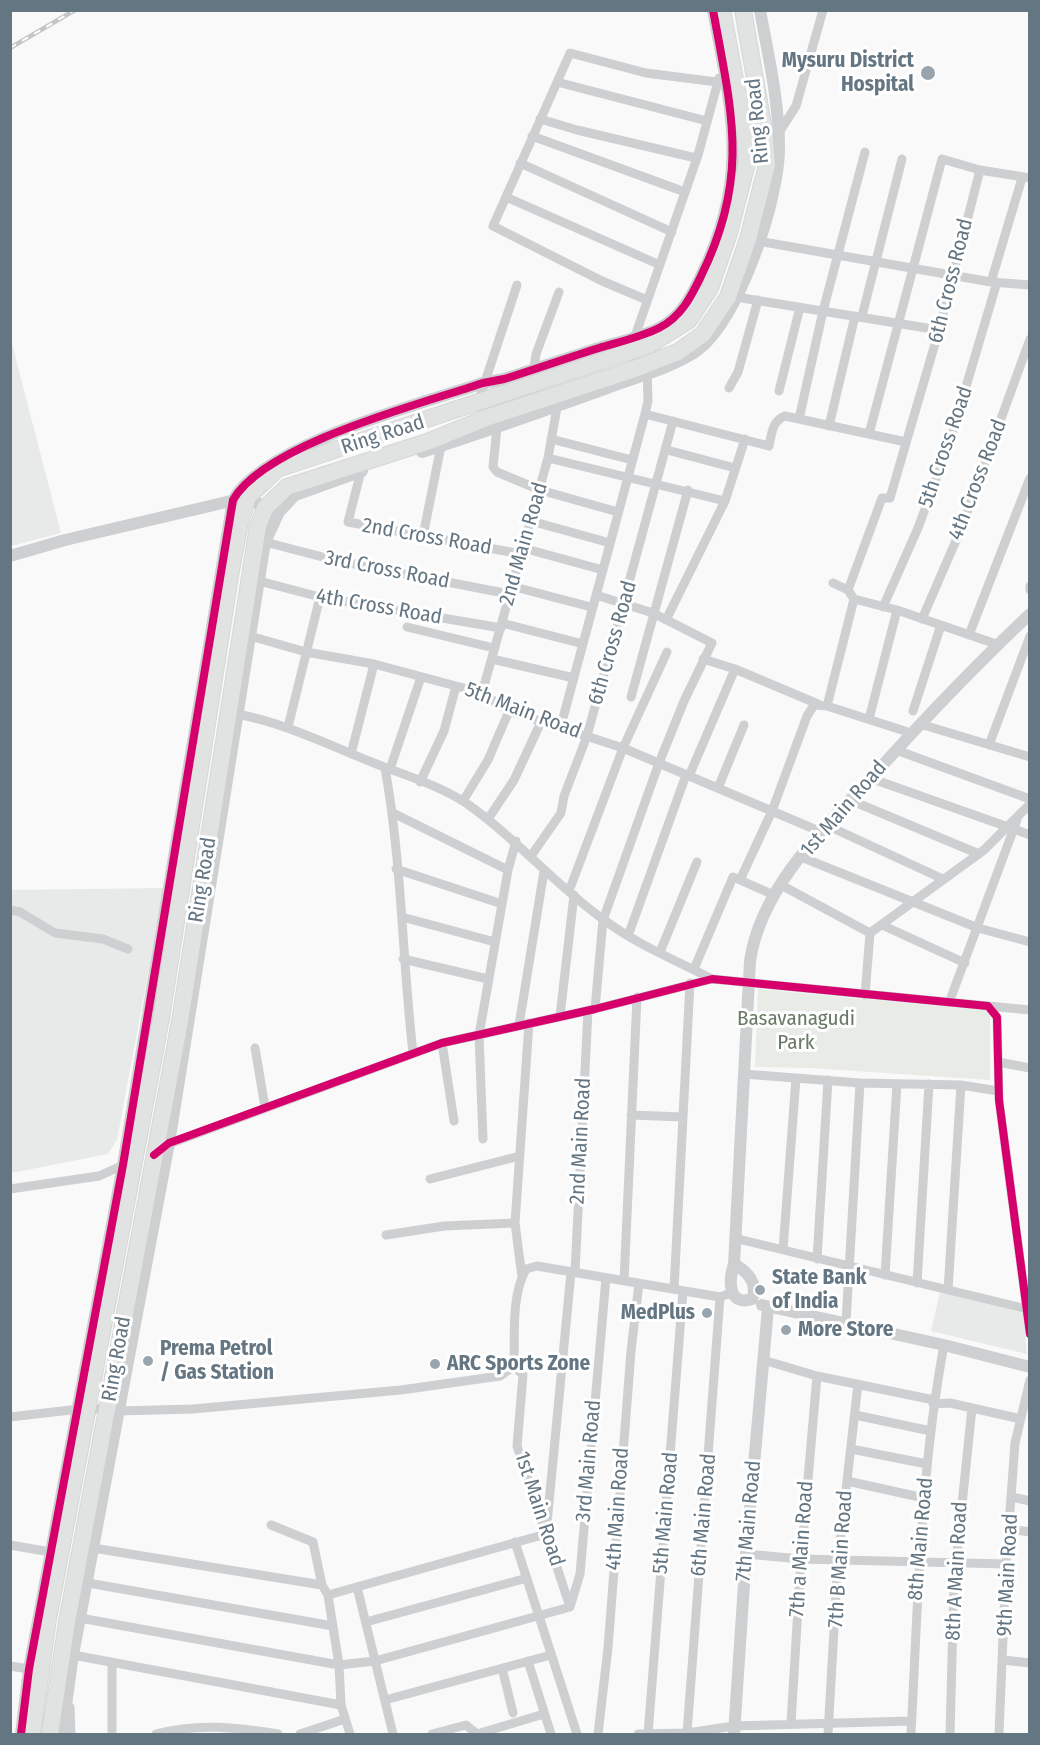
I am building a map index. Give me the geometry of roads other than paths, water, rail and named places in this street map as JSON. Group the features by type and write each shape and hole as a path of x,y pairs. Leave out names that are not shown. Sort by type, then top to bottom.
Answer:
{"highway":[{"name":"Ring Road","path":"32,1734 56,1553 128,1163 161,1018 240,522 240,499 277,469 420,423 479,400 598,361 633,344 650,345 689,320 710,288 729,233 747,163 744,133 725,38 722,10"},
{"name":"Ring Road","path":"50,1734 67,1622 113,1411 154,1155 180,1021 258,526 265,508 288,487 427,442 486,418 558,400 602,380 647,369 678,352 703,334 728,297 748,239 766,165 764,130 743,10"},
{"path":"598,361 602,380"}],"street":[{"path":"240,499 253,475 296,449 483,382 633,344 661,327 686,307 706,266 733,179 734,132 713,10"},
{"path":"62,1734 73,1655 88,1583 113,1411 169,1143 265,542 279,512 295,495 497,427 558,400 696,352 712,338 736,297 758,241 778,167 778,134 760,10"},
{"path":"778,134 796,106 822,10"},
{"path":"633,344 672,232 717,82 724,66 725,38"},
{"path":"647,300 602,281 492,226 570,53 646,73 717,82"},
{"path":"557,82 707,121"},
{"path":"540,119 696,158"},
{"path":"532,136 685,192"},
{"path":"799,419 823,311 865,152"},
{"path":"829,426 876,261 902,159"},
{"path":"869,434 942,159 980,170 1026,178"},
{"path":"520,163 672,232"},
{"name":"6th Cross Road","path":"848,590 882,498 890,498 939,330 980,170"},
{"name":"5th Cross Road","path":"883,607 918,528 949,444 994,282 1026,178"},
{"path":"506,197 660,265"},
{"path":"758,241 994,282 1029,285"},
{"path":"479,400 483,382 517,285"},
{"path":"534,369 536,354 559,292"},
{"path":"736,297 939,330"},
{"path":"729,388 738,372 758,300"},
{"path":"779,392 800,307"},
{"name":"4th Cross Road","path":"922,619 961,529 1029,339"},
{"path":"560,729 591,607 645,414 647,369"},
{"name":"2nd Main Road","path":"482,693 540,490 558,400"},
{"path":"645,414 769,446 778,419 785,416 906,442"},
{"name":"6th Cross Road","path":"531,856 561,813 564,795 587,736 658,483 673,421"},
{"path":"497,427 493,467 501,475 540,490 618,512"},
{"path":"666,620 725,501 745,439"},
{"path":"551,440 633,460"},
{"path":"423,536 441,446"},
{"path":"667,450 735,468"},
{"path":"548,458 688,490 725,501"},
{"name":"2nd Cross Road","path":"361,471 348,522 522,551 603,570"},
{"path":"969,635 1029,478"},
{"path":"631,697 688,490"},
{"path":"10,556 65,540 240,499 265,508"},
{"path":"531,521 610,543"},
{"name":"3rd Cross Road","path":"265,542 334,560 510,590 591,607"},
{"name":"4th Cross Road","path":"259,581 320,597 501,625 583,644"},
{"path":"833,583 848,590 854,600 897,610 999,645"},
{"path":"596,595 653,613 712,643 703,659 735,669 822,705 869,719 989,745 1029,757"},
{"path":"288,727 320,597"},
{"path":"822,705 854,600"},
{"path":"869,719 897,610"},
{"name":"1st Main Road","path":"726,1295 734,1264 753,937 778,890 823,828 916,729 1028,618"},
{"path":"913,711 941,626"},
{"path":"407,627 495,648"},
{"name":"5th Main Road","path":"250,636 306,652 374,664 482,693 509,711 624,748 772,811 823,828 943,879"},
{"path":"989,745 1029,636"},
{"path":"560,1016 571,893 624,748 667,652"},
{"path":"492,659 574,678"},
{"name":"2nd Main Road","path":"546,1534 573,1272 591,1010 603,920 659,763 703,659"},
{"path":"351,754 374,664"},
{"path":"628,936 687,775 735,669"},
{"path":"412,1053 393,813 387,768 421,677"},
{"path":"420,782 444,731 456,686"},
{"path":"740,880 772,811 807,716 814,705 822,705"},
{"path":"463,801 488,760 509,711"},
{"path":"237,714 288,727 463,801 516,842 544,871 603,920 645,948 660,952 712,979"},
{"path":"488,819 514,780 541,722"},
{"path":"718,788 744,725"},
{"path":"896,750 1029,799"},
{"path":"870,778 1029,835"},
{"path":"849,800 979,854"},
{"path":"870,933 979,854 1011,828 1029,804"},
{"path":"393,813 508,870"},
{"path":"950,1000 978,928 1011,828"},
{"path":"483,1139 479,1035 508,870 516,842"},
{"path":"801,857 978,928 1029,942"},
{"path":"660,952 697,862"},
{"path":"396,869 502,904"},
{"path":"519,1026 544,871"},
{"path":"694,969 733,877 778,890 870,933"},
{"path":"10,910 20,912 55,933 103,939 128,949"},
{"path":"402,917 495,942"},
{"path":"882,925 965,963"},
{"path":"865,995 870,933"},
{"path":"403,959 488,979"},
{"path":"154,1155 169,1143 442,1043 591,1010 712,979 749,981 865,995 950,1000 1029,1010"},
{"path":"678,1290 690,983"},
{"path":"624,1281 637,997"},
{"path":"988,1006 997,1017 998,1091 1025,1258 1029,1334"},
{"name":"1st Main Road","path":"529,1023 515,1223 522,1277 517,1293 514,1366 523,1375 517,1446 570,1607"},
{"path":"442,1043 454,1121"},
{"path":"255,1048 265,1107"},
{"path":"998,1062 1029,1068"},
{"path":"744,1074 860,1083 961,1085 998,1091"},
{"path":"783,1250 796,1078"},
{"path":"817,1258 828,1080"},
{"path":"846,1322 860,1083"},
{"path":"885,1275 897,1084"},
{"path":"917,1283 928,1084"},
{"path":"948,1290 961,1085"},
{"path":"631,1115 683,1117"},
{"path":"430,1179 520,1156"},
{"path":"10,1189 99,1176 128,1163"},
{"path":"386,1235 444,1226 515,1223"},
{"path":"734,1238 1028,1309"},
{"path":"734,1264 753,1282 755,1290 752,1299"},
{"path":"522,1277 526,1269 537,1266 678,1290 726,1295 740,1300 752,1299 768,1308 846,1322 1029,1367"},
{"name":"3rd Main Road","path":"570,1607 580,1574 606,1278"},
{"name":"4th Main Road","path":"598,1734 608,1648 630,1363 639,1283"},
{"name":"5th Main Road","path":"648,1734 678,1290"},
{"name":"6th Main Road","path":"687,1733 726,1295"},
{"name":"7th Main Road","path":"734,1730 746,1554 768,1308"},
{"name":"8th Main Road","path":"910,1734 917,1563 934,1402 944,1345"},
{"path":"763,1360 817,1376 1021,1419"},
{"path":"10,1417 82,1409 194,1410 401,1390 491,1378 509,1371 514,1366"},
{"name":"7th a Main Road","path":"786,1734 817,1376"},
{"name":"9th Main Road","path":"999,1734 1006,1564 1015,1443 1029,1380"},
{"name":"7th B Main Road","path":"828,1734 838,1560 858,1384"},
{"name":"8th A Main Road","path":"950,1734 956,1564 972,1408"},
{"path":"855,1415 931,1431"},
{"path":"851,1449 927,1464"},
{"path":"847,1481 924,1498"},
{"path":"1012,1497 1029,1501"},
{"path":"271,1525 314,1542 322,1585 328,1595 339,1665 341,1705 350,1734"},
{"path":"1009,1529 1029,1532"},
{"path":"328,1595 546,1534"},
{"path":"514,1542 577,1734"},
{"path":"10,1545 56,1553 29,1669 21,1734"},
{"path":"93,1548 322,1585"},
{"path":"746,1554 801,1559 1006,1564"},
{"path":"366,1622 526,1578"},
{"path":"88,1583 333,1626"},
{"path":"357,1587 393,1734"},
{"path":"80,1618 339,1665 375,1661 570,1607"},
{"path":"73,1655 341,1705"},
{"path":"385,1700 551,1655"},
{"path":"1003,1660 1029,1663"},
{"path":"528,1661 550,1734"},
{"path":"112,1662 112,1734"},
{"path":"10,1666 29,1669"},
{"path":"502,1668 513,1713"},
{"path":"69,1680 71,1734"},
{"path":"432,1734 466,1725 477,1734 544,1714"},
{"path":"300,1734 345,1719"},
{"path":"638,1734 734,1730 788,1723 911,1721"},
{"path":"156,1734 195,1726 278,1734"}],"railway":[{"path":"10,48 75,10"}],"place":[{"name":"Mysuru District Hospital","path":"928,73"},
{"name":"State Bank of India","path":"760,1290"},
{"name":"MedPlus","path":"707,1313"},
{"name":"More Store","path":"786,1330"},
{"name":"Prema Petrol / Gas Station","path":"148,1361"},
{"name":"ARC Sports Zone","path":"435,1364"}],"park label":[{"name":"Basavanagudi Park","path":"796,1031"}]}
